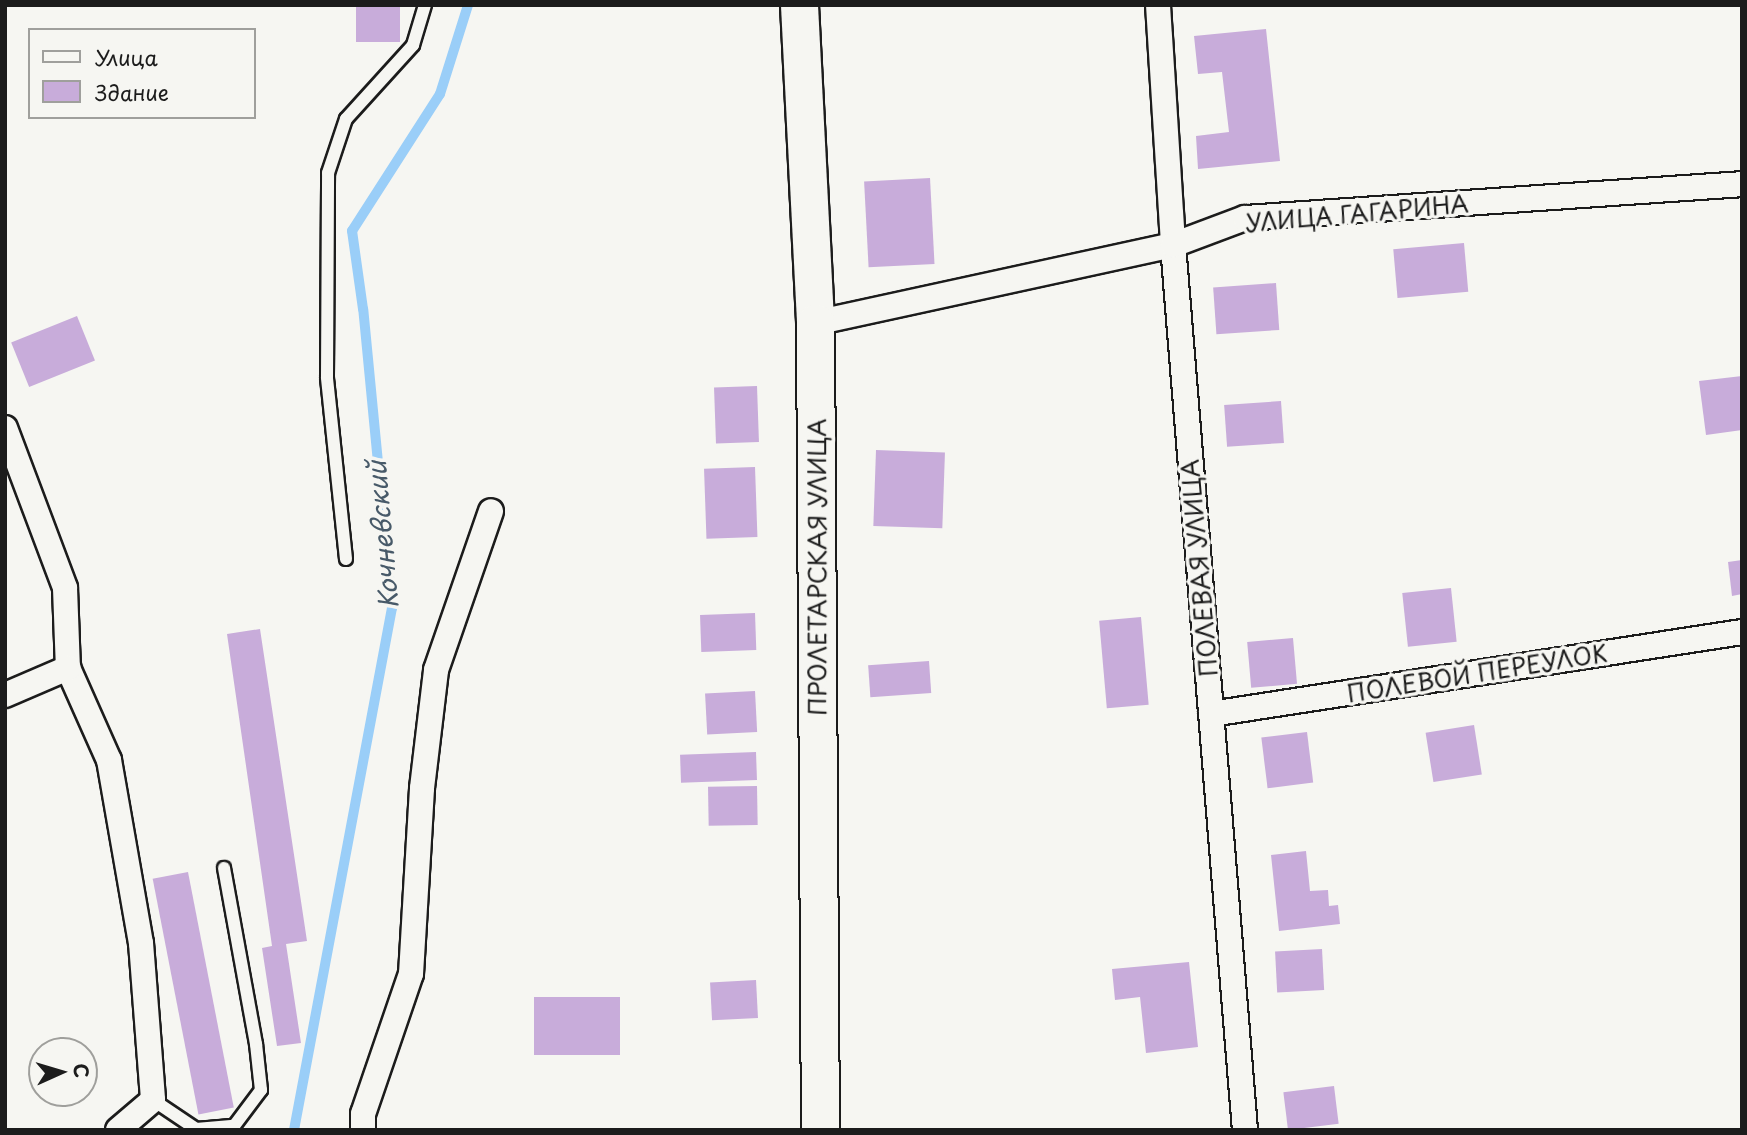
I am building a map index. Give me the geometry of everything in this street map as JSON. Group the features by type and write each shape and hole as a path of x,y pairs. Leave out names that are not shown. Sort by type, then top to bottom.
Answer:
{"street":[{"name":"ПРОЛЕТАРСКАЯ УЛИЦА","path":"799,5 815,323 820,1130"},
{"name":"ПОЛЕВАЯ УЛИЦА","path":"1158,5 1173,245 1245,1130"},
{"name":"УЛИЦА ГАГАРИНА","path":"815,323 1173,245 1245,218 1742,184"},
{"path":"5,428 65,588 68,668 109,760 141,943 153,1100 118,1130"},
{"path":"363,1130 363,1114 411,974 422,788 436,670 491,511"},
{"name":"ПОЛЕВОЙ ПЕРЕУЛОК","path":"1211,714 1742,632"},
{"path":"5,695 68,668"}],"lane":[{"path":"346,559 327,377 328,173 346,119 413,45 425,5"},
{"path":"153,1100 196,1129 234,1126 261,1090 256,1044 224,867"}],"building":[{"path":"356,5 400,5 400,42 356,42"},
{"path":"1266,29 1280,161 1198,169 1196,136 1229,132 1222,72 1198,74 1194,36"},
{"path":"930,178 935,264 869,267 864,181"},
{"path":"1464,243 1468,292 1398,298 1393,249"},
{"path":"1276,283 1279,330 1216,334 1213,287"},
{"path":"77,316 95,361 29,387 11,343"},
{"path":"1742,376 1742,430 1706,435 1699,381"},
{"path":"757,386 759,442 716,443 714,388"},
{"path":"1281,401 1284,443 1227,447 1224,405"},
{"path":"876,450 945,452 942,528 873,526"},
{"path":"755,467 757,537 706,539 704,469"},
{"path":"1742,560 1742,594 1732,596 1728,562"},
{"path":"1451,588 1457,642 1408,647 1402,593"},
{"path":"755,613 756,650 701,652 700,615"},
{"path":"1141,617 1149,705 1107,708 1099,621"},
{"path":"260,629 307,941 286,944 301,1043 277,1046 262,948 272,946 227,634"},
{"path":"1293,638 1297,684 1251,688 1247,642"},
{"path":"929,661 931,693 870,697 868,665"},
{"path":"755,691 757,732 707,735 705,694"},
{"path":"1474,725 1482,774 1433,782 1426,733"},
{"path":"1307,732 1313,783 1268,788 1261,738"},
{"path":"756,752 757,780 681,783 680,755"},
{"path":"757,786 758,825 709,826 708,787"},
{"path":"1306,851 1310,891 1328,890 1329,906 1338,905 1340,924 1279,931 1271,855"},
{"path":"188,872 234,1108 198,1114 153,879"},
{"path":"1322,949 1324,990 1277,992 1275,951"},
{"path":"1189,962 1198,1047 1146,1053 1140,997 1115,1000 1112,969"},
{"path":"756,980 758,1018 712,1020 710,982"},
{"path":"534,997 620,997 620,1055 534,1055"},
{"path":"1334,1086 1339,1124 1288,1130 1283,1092"}],"waterway":[{"name":"Кочневский","path":"294,1130 392,608 363,309 352,231 440,94 468,5"}]}
